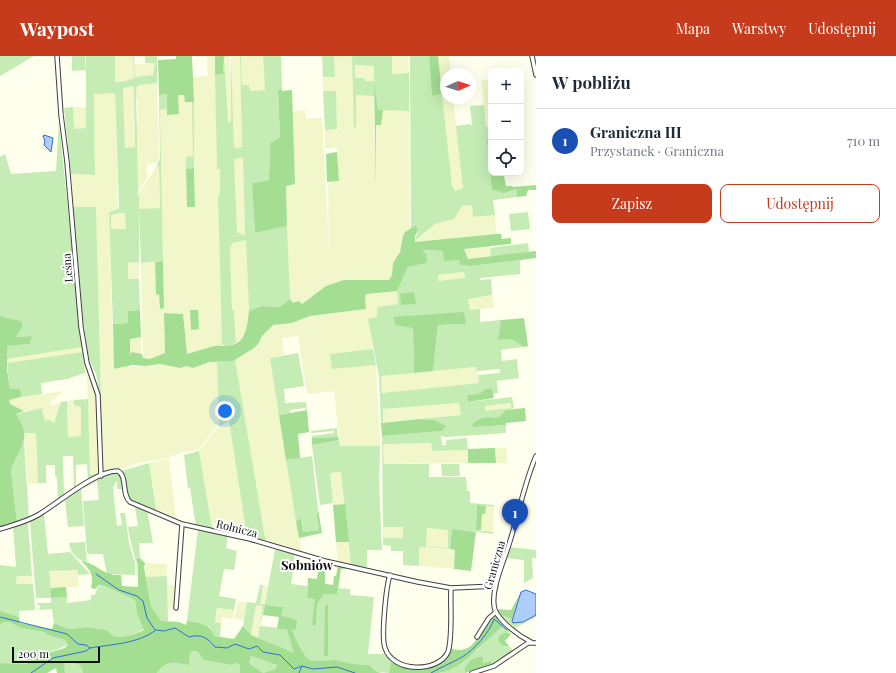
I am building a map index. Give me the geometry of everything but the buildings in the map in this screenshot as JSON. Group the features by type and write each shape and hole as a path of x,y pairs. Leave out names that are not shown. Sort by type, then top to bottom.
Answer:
{"street":[{"name":"Leśna","path":"58,56 61,115 67,162 81,323 87,363 98,395 101,476"},
{"path":"532,56 536,75"},
{"name":"Graniczna","path":"496,612 494,602 496,586 527,477 536,456"},
{"name":"Rolnicza","path":"0,529 38,515 101,476 115,471 120,471 123,475 125,496 130,502 182,524 248,539 308,557 418,582 451,588 496,586"},
{"path":"176,608 182,524"},
{"path":"390,575 384,632 384,648 391,660 408,669 430,668 438,664 447,653 450,638 451,588"},
{"path":"477,636 489,618 496,612 504,622 531,642 536,643"},
{"path":"472,673 494,666 531,642"}],"green space":[{"path":"0,56 34,56 0,76"},
{"path":"72,56 85,56 86,70 72,71"},
{"path":"86,56 115,56 115,82 122,82 134,78 133,56 135,77 153,75 155,63 145,63 145,56 157,56 157,83 139,85 136,88 138,193 136,195 139,194 139,262 128,263 128,279 139,279 140,310 128,311 128,323 113,324 109,212 118,209 119,206 115,93 94,94 95,175 71,174 64,108 73,107 74,129 86,128","holes":["134,86 135,147 125,148 123,88","125,213 126,229 111,229 111,215"]},
{"path":"115,56 133,56 134,78 122,82 115,82"},
{"path":"176,56 192,56 194,102 185,102 184,95 178,95 179,114 167,115 167,94 159,95 158,60 176,59"},
{"path":"207,56 215,56 217,169 220,169 220,195 218,196 222,345 186,354 183,314 164,313 165,353 150,359 143,358 141,263 155,262 156,294 159,294 164,308 160,110 167,109 167,114 177,95 184,95 192,101 194,121 193,77 208,76","holes":["194,144 195,207 187,207 186,157 193,156"]},
{"path":"215,56 224,56 223,74 215,75"},
{"path":"224,56 230,56 232,122 227,122"},
{"path":"224,56 228,56 224,57 228,122 231,122 231,56 234,148 242,147 240,56 242,85 249,85 250,91 265,90 263,56 281,56 282,89 278,90 280,139 270,144 269,180 252,183 255,233 287,226 290,299 280,307 262,306 249,311 246,240 233,243 230,248 232,310 234,310 236,343 227,346 222,345 218,195 220,195 220,169 217,169 215,75 223,74","holes":["243,158 245,236 237,232 234,159"]},
{"path":"231,56 240,57 242,147 234,148"},
{"path":"241,56 263,56 265,90 249,91 242,85"},
{"path":"322,56 334,56 335,77 323,77"},
{"path":"334,56 352,56 356,127 356,95 374,96 375,167 376,125 381,125 383,110 409,111 410,229 403,236 400,252 393,263 392,275 389,280 344,280 326,286 302,304 293,303 290,299 289,292 286,186 295,184 292,112 305,110 306,119 322,118 329,248 328,188 330,182 339,181 337,147 325,149 325,130 337,129 336,92 323,91 323,77 335,77"},
{"path":"352,56 392,56 392,74 409,73 409,111 378,110 374,86 374,96 356,95 356,127 354,127","holes":["355,65 374,66 374,81 365,81 364,78 355,78"]},
{"path":"392,56 408,56 409,73 392,74"},
{"path":"410,56 429,56 432,96 440,94 440,104 443,104 452,186 455,191 463,188 456,126 470,124 470,126 472,124 470,106 484,105 486,126 488,126 488,142 486,134 488,176 490,176 492,190 502,192 503,194 516,189 517,197 493,200 495,215 473,217 472,205 462,206 454,219 435,224 415,241 418,230 416,225 411,229"},
{"path":"429,56 438,56 440,94 432,96"},
{"path":"438,56 449,56 450,68 440,68 440,75"},
{"path":"155,63 153,75 135,77 135,64"},
{"path":"355,65 374,66 374,81 365,81 355,78"},
{"path":"488,79 488,127 486,127 481,80"},
{"path":"374,81 378,110 383,110 381,125 376,125 376,186"},
{"path":"157,83 159,159 156,163 147,164 147,177 138,193 136,122 138,122 138,99 136,98 136,88 139,85"},
{"path":"134,86 135,147 125,148 123,88"},
{"path":"282,89 282,91 292,90 295,184 286,186 287,226 255,233 252,183 269,180 270,143 280,138 278,90"},
{"path":"323,91 336,91 337,129 325,130"},
{"path":"94,93 115,93 118,209 109,212 114,369 160,364 180,368 186,366 193,368 209,362 217,362 219,425 214,429 198,450 184,452 164,459 139,463 118,470 116,468 103,471 96,207 73,207 71,174 95,175"},
{"path":"167,94 167,109 160,110 163,261 141,263 139,209 160,208 159,167 157,165 160,158 159,95"},
{"path":"192,101 194,102 194,168 186,169 186,157 193,156"},
{"path":"443,104 454,104 464,188 455,192 452,186"},
{"path":"73,107 86,107 86,128 74,129"},
{"path":"59,122 82,347 7,359 7,346 30,344 32,336 16,337 23,326 21,321 0,316 0,157 5,154 11,174 56,171"},
{"path":"486,134 488,141 488,153"},
{"path":"337,152 339,181 327,182 326,154"},
{"path":"243,158 245,237 237,233 234,159"},
{"path":"157,165 159,167 160,208 139,209 139,194"},
{"path":"194,168 195,207 187,207 186,169"},
{"path":"490,176 504,176 506,186 513,187 536,185 536,190 528,190 526,196 517,197 516,189 502,194 502,192 492,190"},
{"path":"472,204 473,217 495,215 496,234 415,242 435,224 454,219 462,206"},
{"path":"73,207 96,207 103,471 100,395 96,374 89,359 83,320"},
{"path":"528,212 530,229 511,231 509,214"},
{"path":"125,213 127,229 111,229 111,214"},
{"path":"416,225 418,230 415,236 415,242 496,234 501,234 502,239 511,238 511,244 464,249 468,259 536,251 536,258 471,266 460,265 459,260 444,261 443,251 422,250 426,254 427,263 408,267 397,291 367,294 365,296 366,309 310,316 292,323 273,325 262,336 259,343 254,348 233,361 209,362 193,368 186,366 180,368 160,364 145,366 133,365 114,369 113,324 128,323 128,311 140,310 141,337 130,339 130,357 131,352 142,354 143,358 150,359 165,353 164,313 183,314 187,354 215,346 233,345 245,334 249,311 262,306 280,307 290,299 293,303 299,301 302,304 326,286 344,280 389,280 392,275 393,263 400,252 403,236 405,232"},
{"path":"246,240 249,311 246,334 236,343 235,315 234,310 232,310 230,248 234,243"},
{"path":"528,243 529,252 491,257 490,248"},
{"path":"490,246 491,257 468,259 464,249"},
{"path":"421,250 443,251 459,260 461,265 471,266 520,260 520,274 480,278 480,280 491,279 492,295 468,299 470,310 480,309 480,322 501,320 499,340 511,339 524,347 501,350 502,361 517,359 519,378 497,381 498,393 493,394 492,388 486,389 478,394 467,395 468,402 512,397 514,408 506,410 499,418 475,427 506,425 506,433 446,437 441,436 442,445 446,445 446,440 467,438 468,450 432,451 431,443 383,444 384,464 429,464 429,477 466,477 467,491 470,491 470,503 494,505 494,507 477,505 476,530 493,532 493,534 452,529 450,549 419,547 419,566 403,565 403,551 391,551 391,546 383,545 383,538 403,538 403,527 383,527 382,436 442,431 434,420 419,419 461,415 459,403 383,409 383,422 381,423 379,377 368,319 377,317 377,307 398,304 397,291 408,267 427,263","holes":["464,272 465,278 438,281 438,275","464,312 465,324 438,325 433,371 476,367 477,371 500,369 500,373 478,375 479,383 382,393 381,376 414,373 413,328","511,403 511,408 485,411 485,406","427,528 448,530 448,548 426,547"]},
{"path":"163,261 164,308 160,309 159,294 156,295 155,262"},
{"path":"139,262 139,279 128,280 128,263"},
{"path":"464,272 465,278 438,281 438,275"},
{"path":"397,291 399,304 377,307 377,317 368,319 373,349 331,354 332,369 376,365 380,446 340,446 334,391 307,394 298,336 282,338 284,355 270,358 302,555 266,543 235,359 259,343 262,336 273,325 292,323 310,316 366,309 365,295"},
{"path":"414,292 416,304 401,305 400,294"},
{"path":"492,295 494,307 470,311 468,299"},
{"path":"190,310 198,310 199,329 191,330"},
{"path":"464,312 466,324 438,325 433,371 414,373 413,328 395,325 394,317"},
{"path":"0,316 21,321 23,326 16,337 32,336 30,344 7,346 7,369 10,389 20,389 21,397 9,400 10,404 24,411 16,414 23,428 24,442 14,461 11,471 17,522 0,527"},
{"path":"524,318 528,346 524,347 511,339 498,340 501,320"},
{"path":"141,337 141,354 131,352 130,358 130,339"},
{"path":"82,347 83,352 7,363 7,359"},
{"path":"373,349 376,365 332,369 330,354"},
{"path":"83,352 85,373 67,379 41,383 42,394 21,397 19,390 10,389 7,363"},
{"path":"298,353 304,386 284,389 285,403 306,402 307,410 305,408 290,410 290,413 279,415 270,358"},
{"path":"235,359 266,543 237,536 247,537 229,421 219,427 217,362"},
{"path":"477,367 479,383 382,393 381,376"},
{"path":"87,375 94,387 98,473 90,475"},
{"path":"492,388 494,398 468,402 467,395 478,394 486,389"},
{"path":"64,391 50,402 52,406 61,402 54,423 45,422 42,409 24,411 10,404 9,399"},
{"path":"88,399 90,475 98,473 98,475 88,480 87,464 76,465 76,487 86,480 87,483 74,488 73,456 63,456 64,496 58,500 55,465 46,465 46,483 38,483 36,433 24,433 16,414 42,408 45,421 49,420 54,423 61,402 67,401 68,437 81,436 81,407 74,405 74,400"},
{"path":"74,400 74,405 81,407 81,436 68,437 67,401"},
{"path":"459,403 461,415 383,422 382,409"},
{"path":"511,403 511,408 485,411 485,406"},
{"path":"525,408 526,421 506,423 506,425 472,426 477,420 480,419 487,417 498,418 506,410"},
{"path":"307,410 309,432 298,434 300,458 286,460 279,415"},
{"path":"419,419 434,420 446,426 442,431 382,436 381,423"},
{"path":"229,421 247,537 212,528 199,451 215,430"},
{"path":"337,428 338,437 312,438 312,436 334,433 334,431 311,433 311,431"},
{"path":"36,432 38,483 28,484 24,433"},
{"path":"338,437 339,440 312,445 312,438"},
{"path":"339,440 340,446 380,446 379,482 382,550 367,550 367,566 363,568 351,565 341,472 330,473 333,503 320,505 312,445"},
{"path":"24,441 29,518 17,522 11,471 13,463"},
{"path":"383,443 431,443 432,451 468,450 468,463 384,464"},
{"path":"495,448 507,448 507,463 496,463"},
{"path":"495,448 496,463 468,463 468,449"},
{"path":"199,451 212,528 225,533 196,526 190,488 188,488 184,455"},
{"path":"312,456 319,530 303,532 301,520 296,521 286,460"},
{"path":"169,459 176,520 157,512 149,463"},
{"path":"149,463 157,512 137,505 130,499 127,494 121,471"},
{"path":"441,464 459,464 460,476 442,476"},
{"path":"112,472 119,473 122,480 122,489 117,489 117,481 113,488 117,526 122,525 120,513 125,513 129,544 135,563 135,575 107,574 103,554 88,554 87,552 83,501 99,500 97,481 84,487"},
{"path":"341,472 345,504 333,505 330,473"},
{"path":"81,489 84,526 68,527 65,500"},
{"path":"345,504 349,542 336,542 333,505"},
{"path":"55,505 44,514 48,554 70,552 90,574 78,575 77,570 49,571 52,598 67,597 67,603 91,600 91,595 95,595 98,586 107,587 135,600 137,614 144,629 132,635 120,637 113,636 107,630 88,627 68,629 54,623 52,609 39,610 40,606 36,603 51,603 51,598 36,598 30,521"},
{"path":"477,505 486,506 485,514 482,514 481,530 476,530"},
{"path":"486,506 494,507 493,532 481,530 482,514 485,514"},
{"path":"135,507 147,510 153,543 139,543 140,558 136,559 138,575 128,527 138,526"},
{"path":"318,509 322,533 299,538 296,521 301,519 303,532 319,530 317,516"},
{"path":"26,522 28,523 32,576 17,576 16,584 33,584 35,610 19,611 19,617 0,611 0,565 16,567 13,526"},
{"path":"383,527 403,527 403,538 383,538"},
{"path":"427,528 448,530 448,548 431,548 456,550 454,569 419,566 419,547 426,547"},
{"path":"198,529 228,535 226,548 237,551 234,570 224,569 219,596 236,599 234,610 217,608 215,623 221,623 220,637 214,636 210,627 187,621"},
{"path":"452,529 476,532 471,571 454,569 455,550 450,549"},
{"path":"85,542 87,562 80,560 75,556 69,543"},
{"path":"336,542 349,542 351,565 338,562"},
{"path":"510,547 536,550 536,558 532,558 533,578 524,583 524,560 506,558"},
{"path":"275,549 295,554 291,584 307,586 307,598 315,599 316,624 317,604 324,594 337,595 338,588 350,589 350,595 374,597 368,654 385,654 391,662 389,673 377,672 369,665 353,664 336,660 312,661 307,658 299,646 292,630 281,616 282,607 265,605 260,626 288,629 295,654 258,638 263,606 256,605 251,635 243,626 247,602 256,603 260,585 263,585 260,604 265,604"},
{"path":"140,558 145,563 144,567 151,606 161,621 179,622 186,625 187,621 200,623 210,628 214,636 234,639 243,626 251,635 294,653 287,629 277,629 279,617 263,615 265,605 283,607 281,616 297,620 296,629 292,630 299,646 307,658 312,661 336,660 353,664 369,665 377,672 382,673 263,673 240,673 240,665 237,663 231,665 204,660 197,651 192,651 189,656 190,665 171,663 164,666 157,673 83,673 79,665 74,663 64,663 65,673 57,673 56,668 47,673 0,673 0,663 25,664 32,662 41,655 65,648 68,645 65,640 48,635 44,632 21,628 9,622 3,622 0,625 0,611 19,617 20,623 52,629 54,623 68,629 88,627 107,630 113,636 120,637 132,635 144,630 137,614 135,600 107,587 99,585 95,589 91,588 92,576 87,567 81,561 87,562 109,574 121,575 122,586 138,587 138,565 136,559","holes":["251,656 277,665 275,669 263,673 249,663"]},
{"path":"145,563 167,564 167,576 146,577"},
{"path":"319,563 325,564 325,584 333,585 334,576 336,576 338,565 350,568 341,569 337,595 324,594 317,604 316,625 312,625 315,599 307,598 308,578 317,579"},
{"path":"77,570 79,587 51,588 49,571"},
{"path":"17,576 32,576 33,584 16,584"},
{"path":"167,576 168,621 161,621 151,606 146,577"},
{"path":"168,585 177,585 176,608 168,609"},
{"path":"263,585 269,586 265,605 260,604"},
{"path":"66,587 67,597 51,598 51,588"},
{"path":"521,592 512,619 500,615 496,609 511,610"},
{"path":"238,602 247,602 244,620 234,619"},
{"path":"328,604 328,656 324,656 325,606"},
{"path":"256,605 263,606 258,638 251,635"},
{"path":"217,608 234,610 232,619 222,617 221,623 215,623"},
{"path":"500,615 512,619 513,623 523,622 536,615 536,617 515,628"},
{"path":"496,616 503,626 457,666 439,673 389,673 391,662 408,668 426,668 441,662 447,656 450,648 459,650 466,649 472,645 485,627"},
{"path":"3,622 9,622 21,628 44,632 48,635 65,640 68,645 41,655 32,662 25,664 0,663 0,625"},
{"path":"503,626 512,633 506,632 500,635 505,647 509,646 514,651 494,664 490,661 482,663 483,659 465,666 465,673 441,673 478,650 493,633"},
{"path":"506,632 511,634 505,641 509,646 503,646 498,639 500,635"},
{"path":"192,651 197,651 204,660 231,665 237,663 240,665 240,673 157,673 167,664 190,664 189,656"},
{"path":"251,656 277,665 275,669 263,673 249,663"},
{"path":"478,657 483,657 483,663 490,661 494,664 465,673 465,667 471,660"},
{"path":"63,663 73,663 79,665 83,673 65,673"}],"water":[{"path":"44,135 53,138 51,152 44,145"},
{"path":"526,590 536,594 536,615 523,622 513,623 512,621 521,592"}],"waterway":[{"path":"96,574 119,590 137,596 143,601 147,618 155,630"},
{"path":"0,617 67,634 78,644 86,645 90,648"},
{"path":"431,673 472,650 485,635 494,619 507,630"},
{"path":"31,673 53,658 86,651 90,648 133,641 149,635 156,630 164,631 175,628 189,637 204,637 215,647 227,648 235,644 249,649 257,646 263,652 280,655 294,669 302,666 313,669 337,667 355,673"},
{"path":"299,673 302,666"}],"place":[{"name":"Graniczna III","path":"515,532"}],"district":[{"name":"Sobniów","path":"307,564"}]}
